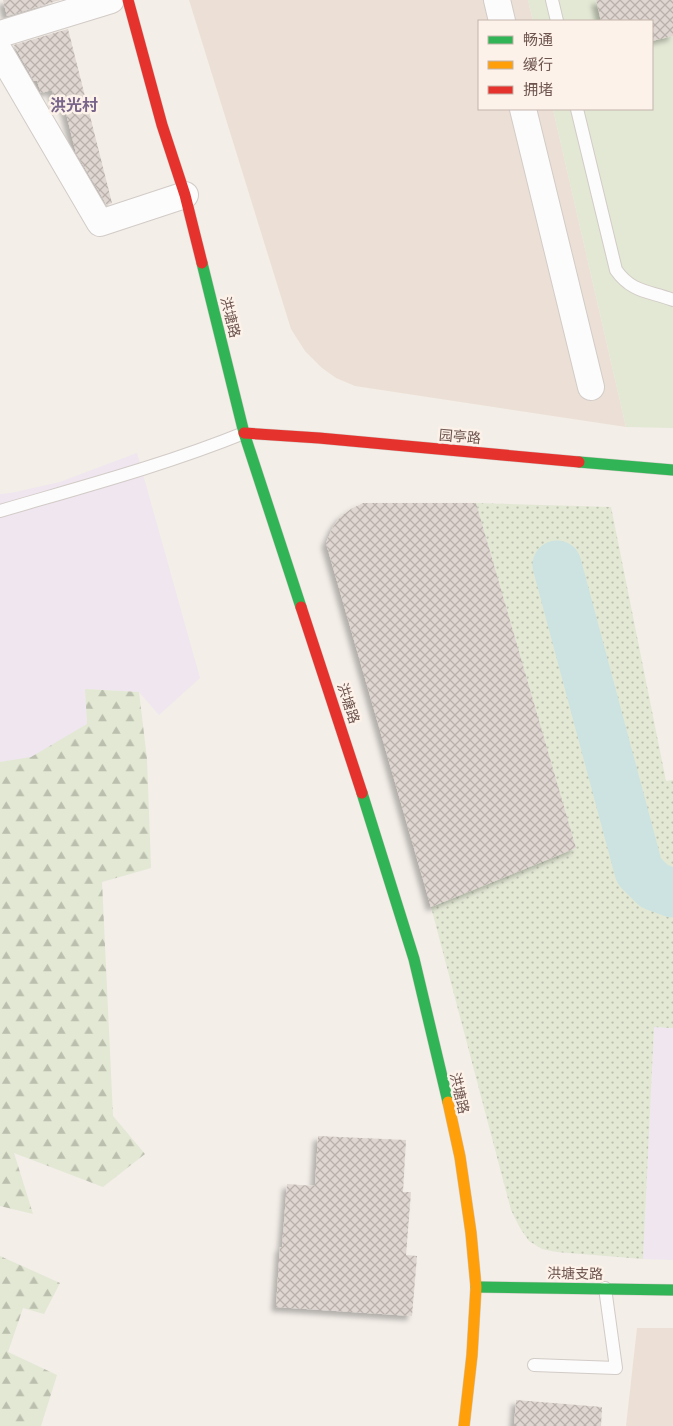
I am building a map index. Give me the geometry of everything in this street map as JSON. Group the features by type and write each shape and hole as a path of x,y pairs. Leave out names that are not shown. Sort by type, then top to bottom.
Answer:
{"street":[{"path":"0,34 112,0"},
{"name":"洪塘路","path":"128,0 162,125 185,195 244,433 378,841 414,959 460,1157 471,1233 476,1287 472,1355 464,1426"},
{"path":"496,0 502,20"},
{"path":"0,52 100,223 185,195"},
{"path":"523,110 591,387"},
{"name":"园亭路","path":"244,433 673,470"},
{"name":"洪塘支路","path":"476,1287 673,1290"}],"lane":[{"path":"552,0 557,20"},
{"path":"577,110 616,270 622,279 632,286 646,293 673,300"},
{"path":"0,511 141,470 244,433"},
{"path":"534,1365 616,1368 605,1288"}],"shaded area":[{"path":"189,0 528,0 533,20 478,20 478,110 553,110 626,427 355,386 336,378 322,368 305,351 291,329"},
{"path":"137,453 200,678 159,715 139,692 85,689 87,724 31,758 0,762 0,494 60,482"},
{"path":"654,1027 673,1028 673,1260 643,1259"},
{"path":"637,1328 673,1328 673,1426 626,1426"}],"green space":[{"path":"528,0 673,0 673,428 626,427 553,110 653,110 653,20 533,20"},
{"path":"476,503 611,507 666,781 673,780 673,1028 654,1027 643,1259 557,1252 542,1249 529,1241 520,1228 511,1210 431,907 576,848"},
{"path":"85,689 139,692 147,759 151,868 102,882 113,1116 145,1154 103,1187 14,1153 33,1214 0,1206 0,762 31,757 87,724"},
{"path":"0,1256 60,1283 44,1314 23,1308 8,1352 57,1375 41,1426 0,1426"}],"building":[{"path":"3,0 60,0 7,16"},
{"path":"596,0 673,0 673,36 653,41 653,20 601,20"},
{"path":"68,29 112,203 107,205 76,153 64,105 57,107 52,90 41,93 37,81 34,81 14,45"},
{"path":"363,503 476,503 576,848 431,907 326,543 340,517"},
{"path":"318,1136 406,1140 403,1192 411,1192 406,1255 417,1256 412,1316 276,1307 287,1184 315,1186"},
{"path":"516,1400 602,1407 601,1426 514,1426"}],"waterway":[{"path":"557,565 639,871 654,886 673,893"}],"traffic: fast":[{"path":"202,263 244,433 301,607"},
{"path":"579,462 673,470"},
{"path":"362,793 414,959 448,1102"},
{"path":"476,1287 673,1290"}],"traffic: slow":[{"path":"448,1102 460,1157 471,1233 476,1287 472,1355 464,1426"}],"traffic: jam":[{"path":"128,0 162,125 185,195 202,263"},
{"path":"244,433 579,462"},
{"path":"301,607 362,793"}],"district":[{"name":"洪光村","path":"74,104"}]}
